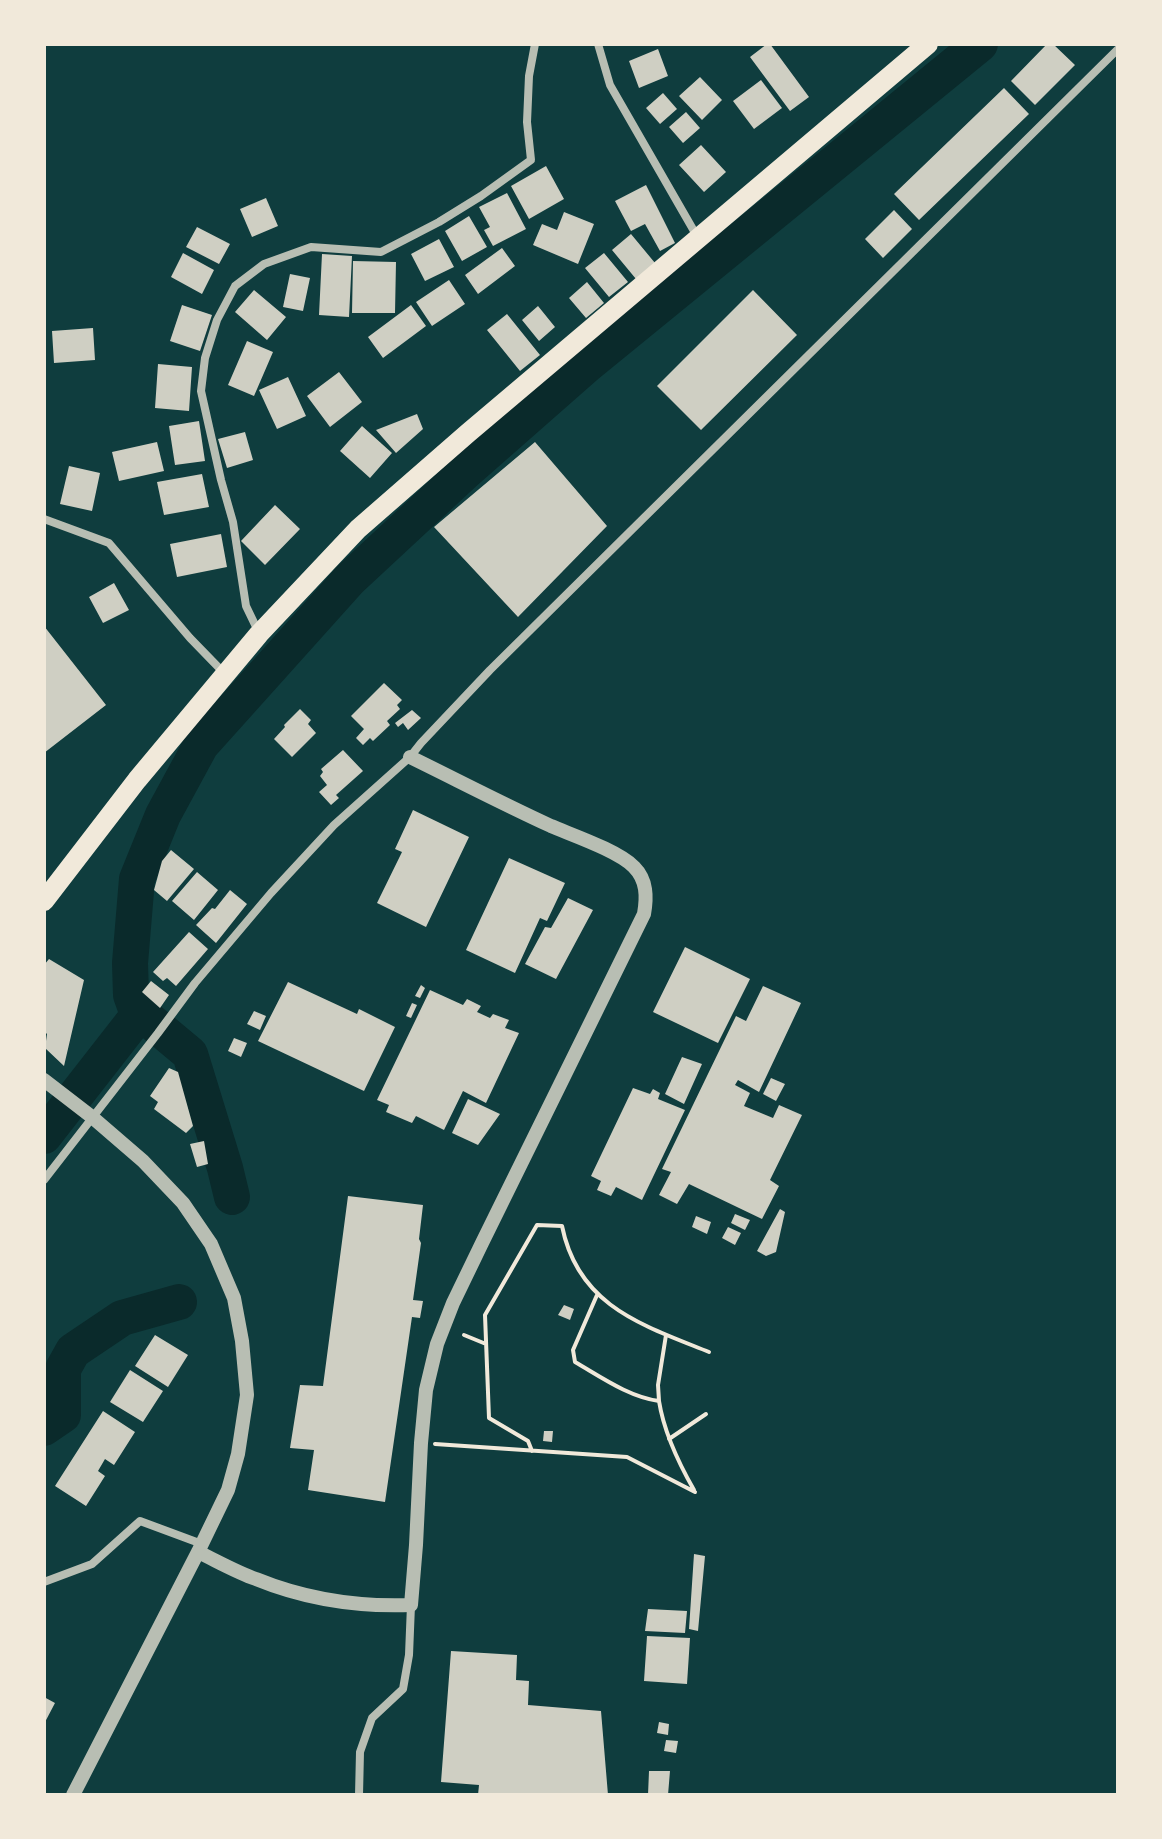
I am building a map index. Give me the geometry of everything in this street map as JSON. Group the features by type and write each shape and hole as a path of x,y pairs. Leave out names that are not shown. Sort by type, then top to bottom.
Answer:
{"main road":[{"path":"44,901 137,780 225,674 358,529 928,44"}],"street":[{"path":"259,634 246,606 233,522 201,391 205,358 217,320 235,286 264,264 311,247 381,252 439,222 531,160 528,91 535,44"},
{"path":"598,44 610,85 698,239"},
{"path":"44,1180 87,1113 158,1033 195,983 271,893 334,825 410,757 490,670 1118,49"},
{"path":"44,519 109,543 225,674"},
{"path":"359,1795 360,1752 372,1718 403,1689 409,1655 421,1443 426,1390 437,1344 453,1303 644,914 647,897 643,880 634,866 613,853 410,757"},
{"path":"48,1083 143,1161 183,1203 211,1244 234,1298 247,1395 238,1454 228,1490 73,1795"},
{"path":"44,1582 92,1564 140,1521 200,1548 257,1580 322,1600 380,1607 411,1605"}],"path":[{"path":"532,1451 528,1441 489,1418 485,1315 537,1225 562,1226 574,1263 597,1295 630,1318 709,1352"},
{"path":"597,1295 573,1350 575,1362 640,1396 659,1401"},
{"path":"464,1335 486,1344"},
{"path":"421,1443 627,1457 695,1492 681,1467 661,1416 658,1385 666,1335"},
{"path":"669,1439 706,1414"}],"building":[{"path":"767,44 809,97 790,111 750,57"},
{"path":"1047,44 1053,44 1075,65 1035,105 1011,81"},
{"path":"658,49 668,76 639,88 629,61"},
{"path":"700,77 722,100 702,120 679,96"},
{"path":"761,80 782,108 754,129 733,101"},
{"path":"1004,88 1029,114 919,220 894,194"},
{"path":"663,93 677,109 660,124 646,108"},
{"path":"686,112 700,128 683,143 669,127"},
{"path":"701,145 726,172 704,192 679,165"},
{"path":"546,166 564,199 529,219 511,186"},
{"path":"646,185 675,243 660,251 645,224 631,231 615,201"},
{"path":"507,193 526,229 493,246 484,230 490,227 479,207"},
{"path":"266,198 278,226 252,237 240,209"},
{"path":"894,210 912,229 883,258 865,239"},
{"path":"564,212 594,224 578,264 533,245 542,224 557,230"},
{"path":"469,216 487,247 462,261 445,231"},
{"path":"197,227 230,244 219,264 186,247"},
{"path":"631,234 655,263 636,279 612,250"},
{"path":"439,239 454,267 425,281 411,254"},
{"path":"502,248 515,266 478,294 465,275"},
{"path":"183,253 214,270 202,294 171,277"},
{"path":"604,253 628,282 609,297 585,268"},
{"path":"322,254 352,256 349,317 319,315"},
{"path":"353,261 396,262 395,313 352,313"},
{"path":"290,274 310,278 303,311 283,307"},
{"path":"449,280 465,304 432,326 416,302"},
{"path":"587,282 604,303 586,318 569,298"},
{"path":"254,290 286,317 267,340 235,312"},
{"path":"753,290 797,335 701,430 657,386"},
{"path":"182,305 212,315 200,351 170,341"},
{"path":"411,305 426,326 383,358 368,337"},
{"path":"538,306 555,327 539,341 522,320"},
{"path":"507,314 540,355 520,371 487,330"},
{"path":"93,328 95,360 54,363 52,331"},
{"path":"247,341 273,352 254,396 228,385"},
{"path":"158,364 192,367 189,411 155,408"},
{"path":"339,372 362,402 330,427 307,396"},
{"path":"288,377 306,416 277,429 259,390"},
{"path":"417,414 423,429 396,453 376,430"},
{"path":"199,421 205,461 175,465 169,426"},
{"path":"362,426 392,453 370,478 340,451"},
{"path":"245,432 253,460 227,468 218,439"},
{"path":"157,442 164,471 119,481 112,452"},
{"path":"535,442 607,526 518,617 434,527"},
{"path":"69,466 100,473 92,511 60,504"},
{"path":"202,474 209,507 164,515 157,482"},
{"path":"275,505 300,529 265,565 241,541"},
{"path":"221,534 227,567 177,577 170,544"},
{"path":"114,583 129,610 103,623 89,597"},
{"path":"44,626 106,705 44,753"},
{"path":"384,683 402,700 397,705 400,709 387,721 390,725 373,741 370,738 363,745 356,738 364,729 351,716"},
{"path":"300,709 311,720 308,724 316,733 292,757 274,739"},
{"path":"412,710 421,718 408,730 403,723 398,727 395,723"},
{"path":"343,750 363,771 336,795 339,798 331,805 319,792 327,785 320,776 323,772 321,769"},
{"path":"413,810 469,837 426,927 377,903 402,852 395,849"},
{"path":"171,850 194,869 167,901 154,890 162,861"},
{"path":"509,858 565,883 547,921 540,918 515,973 466,950"},
{"path":"197,872 218,890 194,920 172,901"},
{"path":"230,890 247,904 216,943 196,925 212,908 215,909"},
{"path":"568,898 593,910 556,979 525,964 545,927 551,928"},
{"path":"189,932 208,949 176,986 167,978 163,981 153,972"},
{"path":"685,947 750,979 718,1043 653,1012"},
{"path":"49,959 84,980 64,1066 45,1048 44,965"},
{"path":"151,981 169,995 160,1008 142,992"},
{"path":"288,982 357,1014 359,1009 395,1027 364,1091 258,1041"},
{"path":"421,985 425,988 420,998 415,996"},
{"path":"763,986 801,1003 759,1092 738,1080 735,1085 750,1093 744,1106 773,1118 779,1105 802,1115 770,1180 779,1186 762,1219 689,1184 677,1204 659,1195 671,1172 662,1169 736,1016 746,1021"},
{"path":"430,990 463,1005 467,999 481,1006 477,1012 490,1018 493,1014 509,1020 505,1028 519,1033 486,1103 463,1091 444,1130 416,1116 412,1123 386,1112 389,1105 377,1100"},
{"path":"412,1003 417,1005 411,1018 406,1016"},
{"path":"254,1011 266,1016 260,1030 247,1024"},
{"path":"234,1038 247,1043 241,1057 228,1051"},
{"path":"682,1057 702,1064 684,1104 665,1094"},
{"path":"169,1068 178,1072 193,1126 186,1133 154,1109 158,1102 150,1096"},
{"path":"771,1078 785,1084 776,1101 763,1094"},
{"path":"633,1088 650,1094 653,1089 660,1093 658,1099 685,1110 642,1200 616,1187 611,1196 597,1190 601,1181 591,1176"},
{"path":"468,1099 500,1114 478,1145 452,1133"},
{"path":"204,1141 208,1164 197,1167 190,1144"},
{"path":"348,1196 423,1205 413,1300 423,1301 420,1318 412,1317 385,1502 308,1490 314,1450 290,1448 300,1385 323,1386"},
{"path":"780,1209 785,1212 776,1252 766,1256 757,1251"},
{"path":"735,1214 750,1220 745,1230 731,1223"},
{"path":"696,1216 711,1222 707,1234 692,1227"},
{"path":"728,1227 741,1233 735,1245 722,1238"},
{"path":"564,1305 574,1309 570,1320 558,1315"},
{"path":"155,1335 188,1355 168,1387 135,1366"},
{"path":"130,1370 163,1391 143,1422 110,1402"},
{"path":"103,1411 135,1432 114,1465 105,1459 98,1471 105,1476 86,1506 55,1486"},
{"path":"544,1431 553,1431 552,1442 543,1441"},
{"path":"694,1554 705,1556 698,1631 689,1629"},
{"path":"648,1609 687,1611 685,1633 645,1631"},
{"path":"647,1636 690,1638 687,1684 644,1681"},
{"path":"451,1651 517,1655 516,1680 529,1681 528,1705 601,1711 608,1795 478,1795 479,1785 441,1782"},
{"path":"44,1697 55,1703 44,1724"},
{"path":"659,1722 669,1724 668,1735 657,1733"},
{"path":"666,1740 678,1741 676,1753 664,1751"},
{"path":"649,1771 670,1771 668,1795 648,1795"}],"waterway":[{"path":"232,1197 190,1054 136,1009 131,995 130,963 137,879 163,815 201,745 350,579 464,473 588,364 980,44"},
{"path":"44,1136 140,1013"},
{"path":"44,1428 63,1415 63,1369 73,1351 122,1318 179,1302"}]}
